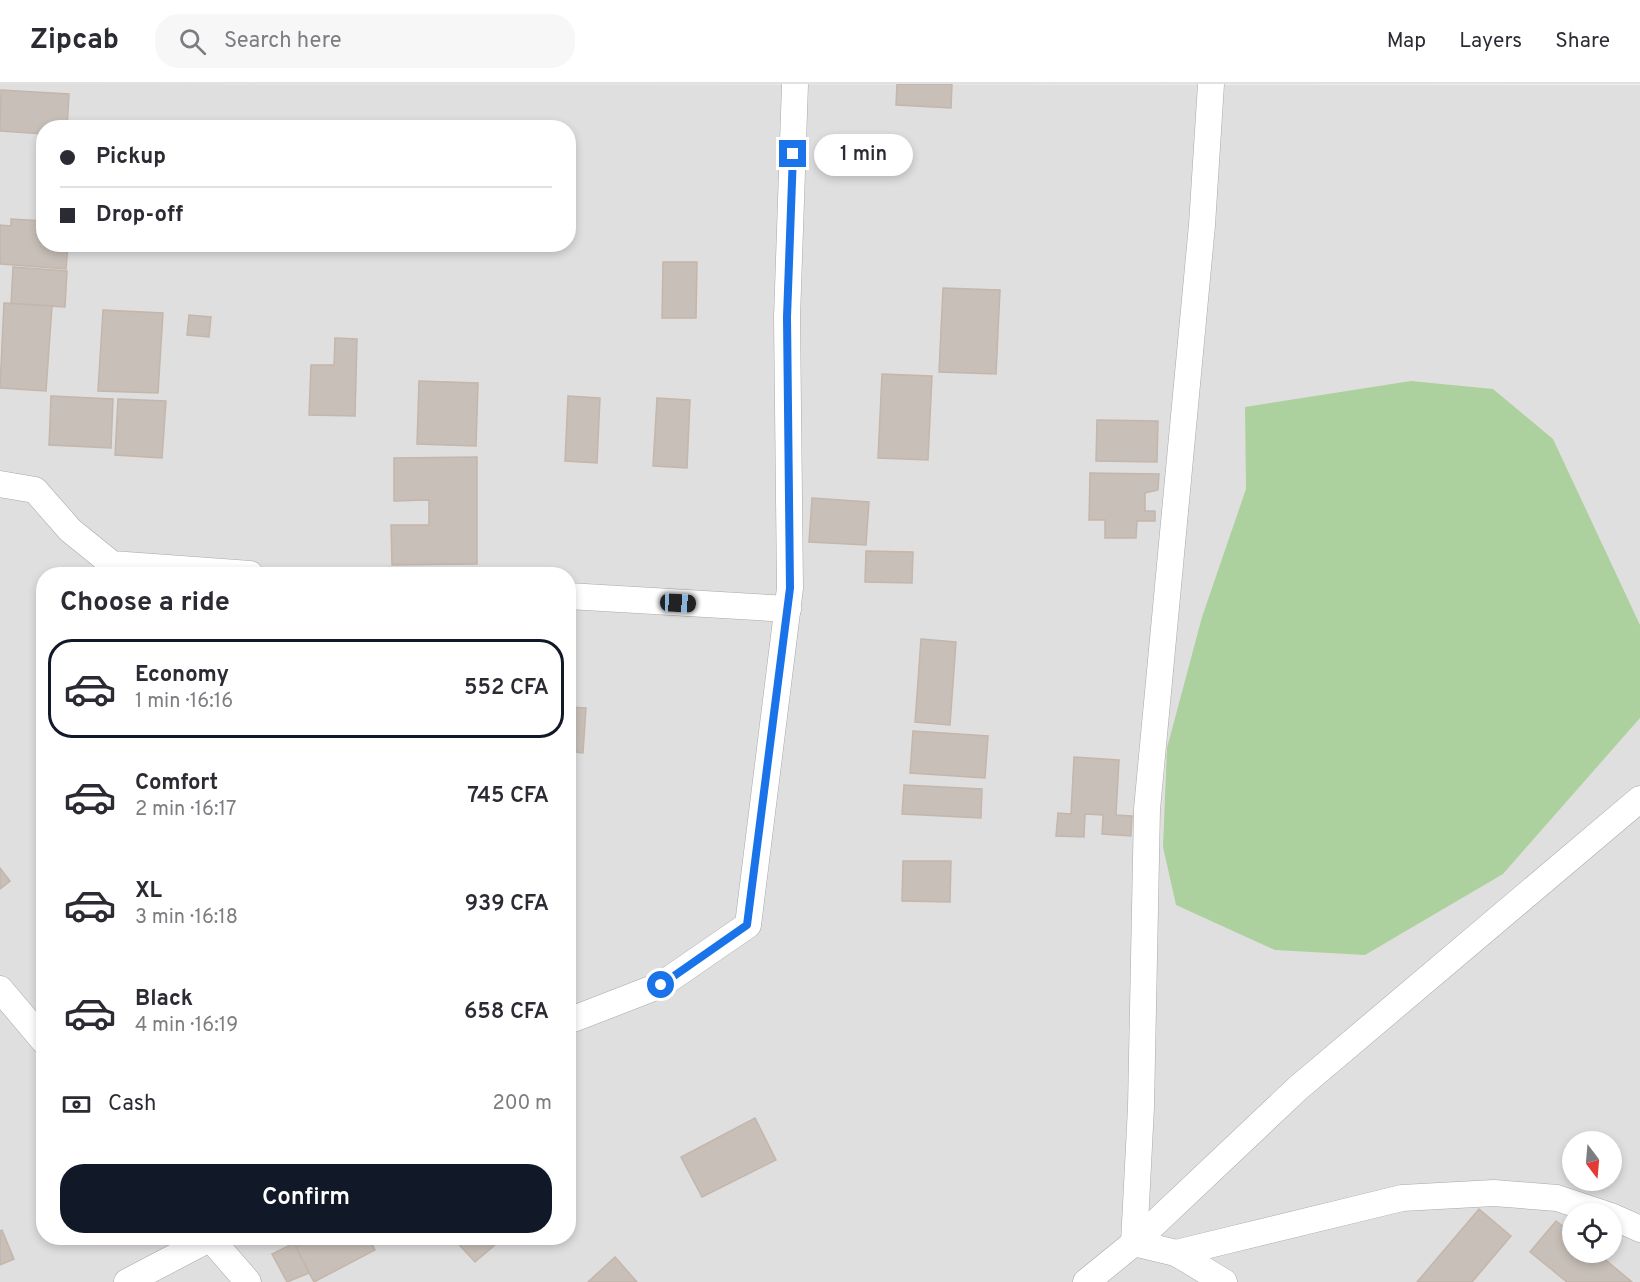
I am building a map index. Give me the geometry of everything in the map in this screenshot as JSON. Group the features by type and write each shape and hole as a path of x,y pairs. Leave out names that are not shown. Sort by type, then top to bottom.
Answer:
{"street":[{"path":"576,1018 661,985 747,925 790,588 787,317 795,84"},
{"path":"1134,1243 1141,1107 1147,809 1202,225 1211,84"},
{"path":"0,484 35,490 70,530 113,567"},
{"path":"576,596 788,609"},
{"path":"1086,1282 1134,1243 1299,1088 1640,800"},
{"path":"0,989 36,1032"},
{"path":"1176,1253 1402,1198 1494,1193 1557,1198 1572,1203"},
{"path":"1622,1221 1640,1229"},
{"path":"1134,1243 1176,1253 1224,1282"},
{"path":"127,1282 197,1245"},
{"path":"216,1245 248,1282"}],"shaded area":[{"path":"0,84 1640,85 1640,1282 0,1282"}],"green space":[{"path":"1411,381 1493,389 1553,439 1640,625 1640,718 1503,874 1365,955 1275,950 1176,905 1163,847 1167,748 1202,617 1246,489 1245,407"}],"building":[{"path":"897,84 952,84 951,108 896,105"},
{"path":"1,90 69,94 67,120 36,120 36,133 0,131"},
{"path":"11,219 36,221 36,252 67,252 66,269 0,264 0,225 11,226"},
{"path":"663,262 697,262 696,318 662,318"},
{"path":"13,267 67,271 65,307 11,304"},
{"path":"943,288 1000,290 996,374 939,372"},
{"path":"4,303 52,306 46,391 0,388"},
{"path":"103,310 163,313 158,393 98,391"},
{"path":"189,315 211,317 209,337 187,335"},
{"path":"335,338 357,339 355,416 309,415 311,365 334,365"},
{"path":"882,374 932,376 928,460 878,458"},
{"path":"419,381 478,383 476,446 417,444"},
{"path":"51,396 113,399 111,448 49,445"},
{"path":"568,396 600,398 597,463 565,461"},
{"path":"657,398 690,400 687,468 653,466"},
{"path":"118,399 166,401 162,458 115,455"},
{"path":"1097,420 1158,421 1157,462 1096,461"},
{"path":"477,457 477,564 392,565 391,525 429,525 429,500 394,501 394,458"},
{"path":"1090,473 1159,474 1158,490 1145,493 1145,511 1155,511 1155,521 1137,521 1136,538 1105,538 1105,520 1089,520"},
{"path":"812,498 869,502 866,545 809,542"},
{"path":"866,551 913,552 912,583 865,582"},
{"path":"921,639 956,642 950,725 915,722"},
{"path":"576,707 586,708 583,753 576,752"},
{"path":"913,731 988,736 985,778 910,773"},
{"path":"1074,757 1119,760 1116,815 1132,816 1131,836 1102,834 1103,815 1085,814 1084,837 1056,836 1058,813 1071,814"},
{"path":"904,785 982,789 981,818 902,814"},
{"path":"903,861 951,861 950,902 902,901"},
{"path":"0,868 10,881 0,889"},
{"path":"755,1118 776,1160 702,1197 681,1157"},
{"path":"1479,1209 1511,1236 1472,1282 1417,1282"},
{"path":"1556,1221 1562,1226 1562,1263 1609,1263 1632,1282 1567,1282 1530,1252"},
{"path":"2,1230 14,1259 0,1265 0,1231"},
{"path":"290,1245 295,1245 309,1273 287,1282 272,1254"},
{"path":"299,1245 372,1245 375,1250 314,1282 295,1247"},
{"path":"459,1245 495,1245 475,1262"},
{"path":"615,1257 637,1282 588,1282"}],"route":[{"path":"661,985 747,925 790,588 787,317 793,154"}]}
